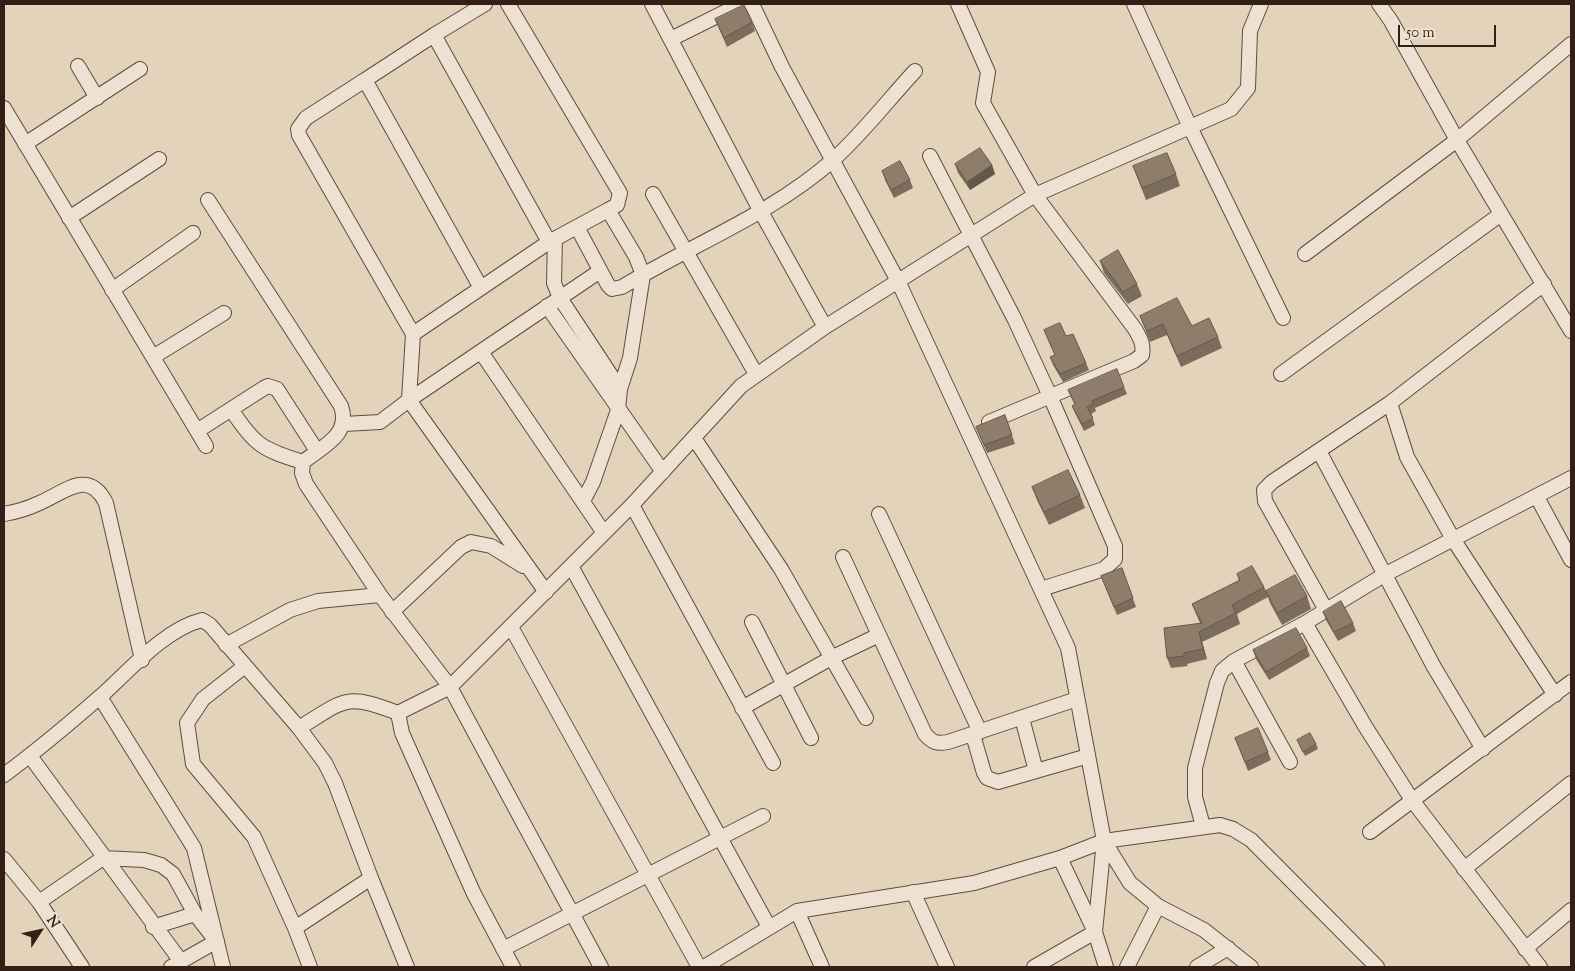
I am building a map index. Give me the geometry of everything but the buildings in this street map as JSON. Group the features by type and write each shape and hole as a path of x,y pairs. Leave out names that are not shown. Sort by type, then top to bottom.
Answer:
{"street":[{"path":"485,4 306,118 298,129 299,135 413,334 408,400 546,592"},
{"path":"413,334 552,241 617,205 620,193 508,4"},
{"path":"652,4 760,210 825,327"},
{"path":"671,39 741,4"},
{"path":"752,4 782,68 898,281 1068,648 1104,841 1095,932"},
{"path":"958,4 988,72 983,103 1035,196 1135,329 1142,340 1143,348 1142,355 1134,361 968,431"},
{"path":"1134,4 1190,127 1283,318"},
{"path":"300,728 341,702 352,700 371,702 398,713 450,687 604,533 663,472 741,386 756,374 825,327 1035,196 1231,109 1248,88 1250,30 1261,4"},
{"path":"1379,4 1391,21 1457,140 1571,331"},
{"path":"434,35 552,241 554,283 560,298 620,389"},
{"path":"1306,254 1457,140 1571,44"},
{"path":"78,66 97,98"},
{"path":"25,144 140,69"},
{"path":"577,227 608,285 617,290 760,210 801,184 833,159 915,71"},
{"path":"365,80 481,288"},
{"path":"4,108 206,446"},
{"path":"930,156 972,235 1050,396 1116,554 1111,564 1104,569 1041,589"},
{"path":"69,218 159,159"},
{"path":"653,194 756,374"},
{"path":"208,200 341,406 344,424 341,431 303,462 302,473 306,484 392,612 450,687 602,967"},
{"path":"583,501 592,482 618,410 620,389 630,358 643,275 636,257 608,210"},
{"path":"1281,374 1501,214"},
{"path":"112,290 193,233"},
{"path":"344,424 380,422 408,400 600,271"},
{"path":"1326,610 1264,495 1264,490 1272,482 1390,402 1544,284"},
{"path":"547,306 663,472"},
{"path":"153,357 224,313"},
{"path":"481,352 604,533"},
{"path":"197,431 264,388 272,386 277,389 317,451"},
{"path":"1390,402 1407,457 1453,539 1555,695"},
{"path":"231,409 246,432 272,453 303,462"},
{"path":"694,438 781,568 866,718"},
{"path":"1319,451 1434,667 1483,749"},
{"path":"1203,826 1195,797 1195,768 1217,683 1222,671 1234,661 1305,623 1384,575 1571,478"},
{"path":"4,514 37,504 65,489 81,484 94,487 100,492 106,503 142,660"},
{"path":"1537,497 1571,560"},
{"path":"632,504 773,763"},
{"path":"879,514 976,733 984,773 991,780 998,782 1088,756"},
{"path":"392,612 461,547 471,542 491,546 530,570"},
{"path":"843,557 925,734 932,742 939,744 948,742 1077,699"},
{"path":"571,566 769,927"},
{"path":"226,645 290,610 318,600 380,595"},
{"path":"4,775 30,756 100,697 166,638 184,626 202,620 210,625 300,728 325,763 335,783 407,967"},
{"path":"752,622 810,738"},
{"path":"1305,623 1412,800 1540,967"},
{"path":"511,627 699,967"},
{"path":"742,708 833,657 879,635"},
{"path":"1234,661 1290,762"},
{"path":"245,666 203,699 187,723 193,764 254,837 310,967"},
{"path":"1370,832 1571,682"},
{"path":"100,697 194,848 223,967"},
{"path":"398,713 402,733 474,894 513,967"},
{"path":"1022,718 1036,771"},
{"path":"30,756 154,926 175,964 217,941"},
{"path":"1464,869 1571,783"},
{"path":"503,949 572,912 763,816"},
{"path":"704,967 797,911 974,883 1060,858 1104,841 1145,837 1203,826 1220,825 1251,840 1377,967"},
{"path":"1104,841 1130,882 1158,906 1204,930 1251,967"},
{"path":"39,902 103,858 144,860 161,865 173,874 196,914 217,941"},
{"path":"1060,858 1095,932 1106,967"},
{"path":"4,859 39,902 82,967"},
{"path":"294,928 371,878"},
{"path":"913,892 947,967"},
{"path":"1127,967 1158,906"},
{"path":"1525,949 1571,910"},
{"path":"797,911 822,967"},
{"path":"154,926 196,914"},
{"path":"1034,967 1095,932"},
{"path":"1197,967 1228,948"}]}
